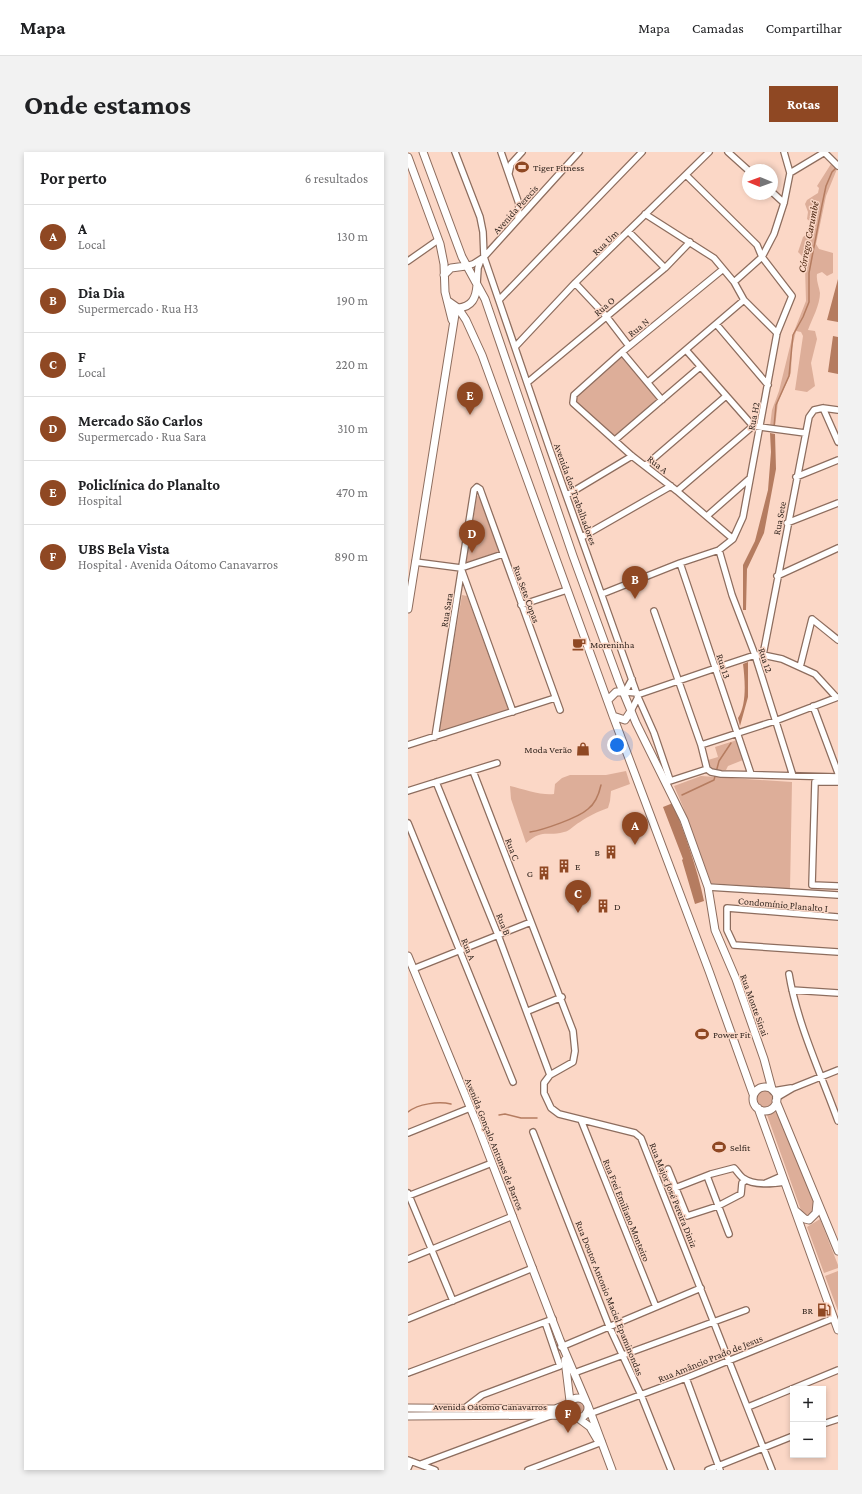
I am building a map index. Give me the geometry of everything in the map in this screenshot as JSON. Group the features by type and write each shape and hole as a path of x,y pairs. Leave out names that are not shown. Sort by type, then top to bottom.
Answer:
{"main road":[{"path":"423,152 466,266 484,299 575,562 625,692 631,711 625,720 613,716"},
{"path":"408,157 443,258 445,290 453,334"},
{"path":"444,275 451,268 466,266"},
{"path":"457,308 471,304 477,284"},
{"path":"448,300 457,308 466,320 482,355 613,716 754,1094 753,1101 758,1108 838,1330"},
{"path":"408,609 457,308"},
{"path":"608,700 616,692 625,692"},
{"name":"Rua Monte Sinai","path":"631,711 668,781 684,820 708,887 715,930 738,987 764,1059 772,1090"},
{"name":"Avenida Gonçalo Antunes de Barros","path":"408,956 492,1163 553,1319 566,1363 569,1402"},
{"path":"754,1094 761,1087 772,1090 838,1251"},
{"path":"758,1108 769,1110 776,1100"},
{"path":"794,1208 802,1218 808,1220 816,1213 817,1201"},
{"name":"Avenida Gonçalo Antunes de Barros","path":"561,1344 586,1402 600,1442 612,1470"},
{"path":"586,1402 578,1397 569,1402 568,1410 575,1416 589,1413"},
{"name":"Avenida Oátomo Canavarros","path":"408,1408 555,1409 569,1402"},
{"name":"Avenida Oátomo Canavarros","path":"408,1416 575,1416"},
{"name":"Avenida Gonçalo Antunes de Barros","path":"575,1416 590,1427 600,1442"}],"street":[{"path":"456,152 480,217 483,232 482,259 478,268 477,284"},
{"path":"509,176 510,166 522,152"},
{"name":"Avenida Perecis","path":"466,266 482,259 579,152"},
{"path":"499,300 642,152"},
{"name":"Rua Um","path":"515,347 575,283 644,214 710,152"},
{"path":"728,152 742,165"},
{"path":"734,282 762,257 774,234 784,203 790,173 784,152"},
{"path":"790,173 824,152 836,164"},
{"path":"501,154 507,161 513,162"},
{"path":"501,154 520,205 518,219"},
{"path":"686,176 744,231 757,245 762,257"},
{"path":"778,198 784,203"},
{"path":"520,205 528,208"},
{"path":"644,214 714,258 722,270 734,282 744,300 777,333"},
{"path":"628,231 665,268"},
{"path":"408,261 438,240"},
{"name":"Rua O","path":"528,382 665,268 690,242"},
{"name":"Rua H2","path":"733,539 743,517 777,333 792,296 762,257"},
{"name":"Avenida dos Trabalhadores","path":"482,259 499,300 637,695 654,733 668,781"},
{"name":"Rua N","path":"573,403 574,395 622,352 722,270"},
{"path":"575,283 606,316 629,346"},
{"path":"648,382 717,325 744,300"},
{"path":"717,325 768,385"},
{"path":"686,350 752,426 805,433"},
{"path":"622,352 662,400"},
{"path":"615,440 700,367"},
{"path":"646,465 726,396"},
{"name":"Rua A","path":"573,403 632,456 646,465 733,539"},
{"path":"823,408 838,410"},
{"path":"823,408 838,442"},
{"name":"Rua Sete","path":"763,655 805,433 809,417 814,410 823,408"},
{"path":"677,491 752,426"},
{"path":"567,495 632,456"},
{"path":"796,478 838,460"},
{"path":"707,516 749,479"},
{"path":"582,537 671,486"},
{"name":"Rua Sete Copas","path":"476,487 480,489 560,710"},
{"name":"Rua Sara","path":"435,736 474,489 476,487"},
{"path":"787,524 838,503"},
{"path":"602,594 680,563 719,550 733,539"},
{"path":"777,576 838,548"},
{"name":"Rua 12","path":"719,550 732,595 755,655 793,776"},
{"path":"415,562 461,568 503,554"},
{"name":"Rua 13","path":"680,563 751,774"},
{"path":"461,568 512,712"},
{"path":"521,605 567,590"},
{"path":"654,611 709,770"},
{"path":"800,667 812,619 838,640"},
{"path":"632,679 625,692 637,695 755,655 763,655 782,659 815,674 837,697 775,721 701,745"},
{"path":"631,711 637,695"},
{"path":"408,745 555,698"},
{"path":"813,706 838,773"},
{"path":"408,791 497,762"},
{"name":"Rua C","path":"473,770 531,922 562,997"},
{"path":"668,781 709,770 721,774 838,777"},
{"name":"Rua B","path":"436,782 528,1011 550,1075"},
{"path":"838,782 815,782 812,886 838,886"},
{"name":"Rua A","path":"408,823 513,1082"},
{"path":"708,887 838,895"},
{"name":"Condomínio Planalto I","path":"838,917 727,908 727,930 734,945 838,952"},
{"path":"413,969 531,922"},
{"path":"789,974 792,990 838,1121"},
{"path":"792,990 838,993"},
{"path":"528,1011 562,997 573,1031 575,1051 573,1062 550,1075"},
{"path":"776,1100 793,1088 838,1070"},
{"name":"Rua Major José Pereira Diniz","path":"550,1075 546,1079 543,1088 551,1108 559,1114 635,1133 641,1138 772,1470"},
{"path":"772,1090 793,1088"},
{"path":"408,1134 470,1108"},
{"name":"Rua Frei Emiliano Monteiro","path":"581,1120 656,1307"},
{"name":"Rua Doutor Antonio Maciel Epaminondas","path":"533,1132 609,1326 641,1395 670,1470"},
{"path":"453,1301 408,1195 492,1163"},
{"path":"675,1188 734,1168 746,1180 765,1184 783,1179"},
{"path":"668,1169 687,1216 718,1206 741,1194 742,1183 746,1180"},
{"path":"707,1176 729,1234"},
{"path":"408,1259 513,1216"},
{"path":"408,1319 533,1268"},
{"path":"561,1344 701,1288"},
{"path":"574,1373 746,1310"},
{"name":"Rua Amâncio Prado de Jesus","path":"589,1413 686,1378 834,1318"},
{"path":"408,1373 553,1319"},
{"path":"465,1408 482,1395 560,1366 545,1322"},
{"path":"748,1407 838,1370"},
{"path":"686,1378 719,1468"},
{"path":"421,1464 550,1416"},
{"path":"826,1423 838,1418"},
{"path":"708,1470 719,1468 790,1437"},
{"path":"528,1470 600,1442"},
{"path":"408,1468 409,1460 435,1470"}],"shaded area":[{"path":"831,164 837,169 826,196 816,244 819,249 833,253 833,273 827,276 822,272 817,274 820,298 808,330 815,331 817,339 811,363 815,386 807,392 795,390 803,336 801,332 796,331 792,348 791,373 778,402 775,427 770,426 772,410 779,391 793,334 806,301 805,267 802,256 798,252 803,237 814,229 815,225 807,219 808,212 805,204 807,200 818,193 819,188 817,186"},
{"path":"838,279 838,322 827,320"},
{"path":"833,336 838,337 838,374 828,372"},
{"path":"622,355 660,400 615,437 577,404 577,397"},
{"path":"770,433 775,434 776,469 764,533 747,569 746,610 743,610 743,565 755,541 768,490 771,452"},
{"path":"477,496 480,497 501,552 467,564 466,563"},
{"path":"462,595 467,596 509,711 443,731 439,729"},
{"path":"748,662 748,697 740,726 738,718 743,706 745,692 743,664"},
{"path":"737,740 743,760 728,766 726,770 719,771 710,768 708,760 718,757 715,747"},
{"path":"626,771 630,784 611,791 608,808 590,816 566,831 541,834 532,838 526,843 511,799 510,786 539,793 554,794 555,784 562,778 570,775 606,775"},
{"path":"701,776 792,782 790,889 711,883 674,786"},
{"path":"673,803 694,863 704,901 695,904 682,860 683,859 663,807"},
{"path":"762,1091 768,1091 773,1096 771,1105 768,1107 762,1107 757,1102 757,1096"},
{"path":"779,1111 815,1206 814,1211 808,1217 803,1216 767,1115"},
{"path":"820,1219 838,1265 838,1268 824,1273 807,1227"},
{"path":"838,1271 838,1311 825,1276"},
{"path":"575,1400 581,1400 585,1404 585,1410 581,1414 575,1414 571,1410 571,1404"}],"waterway":[{"name":"Córrego Carumbé","path":"774,427 776,405 789,376 793,335 809,302 809,273 826,186 832,172 837,167"},
{"name":"Córrego Carumbé","path":"682,795 714,780 719,761 731,743"},
{"path":"530,832 560,823 577,816 591,807 598,795 601,785"},
{"name":"Córrego Carumbé","path":"408,1112 412,1109 428,1104 451,1104"},
{"name":"Córrego Carumbé","path":"499,1115 505,1114 521,1118 537,1118"}],"place":[{"name":"Tiger Fitness","path":"522,167"},
{"name":"Policlínica do Planalto","path":"470,415"},
{"name":"Mercado São Carlos","path":"472,553"},
{"name":"Dia Dia","path":"635,599"},
{"name":"Moreninha","path":"579,644"},
{"name":"Moda Verão","path":"583,749"},
{"name":"A","path":"635,845"},
{"name":"B","path":"611,852"},
{"name":"E","path":"564,866"},
{"name":"G","path":"544,873"},
{"name":"D","path":"603,906"},
{"name":"F","path":"578,913"},
{"name":"Power Fit","path":"702,1034"},
{"name":"Selfit","path":"719,1147"},
{"name":"BR","path":"824,1310"},
{"name":"UBS Bela Vista","path":"568,1433"}]}
